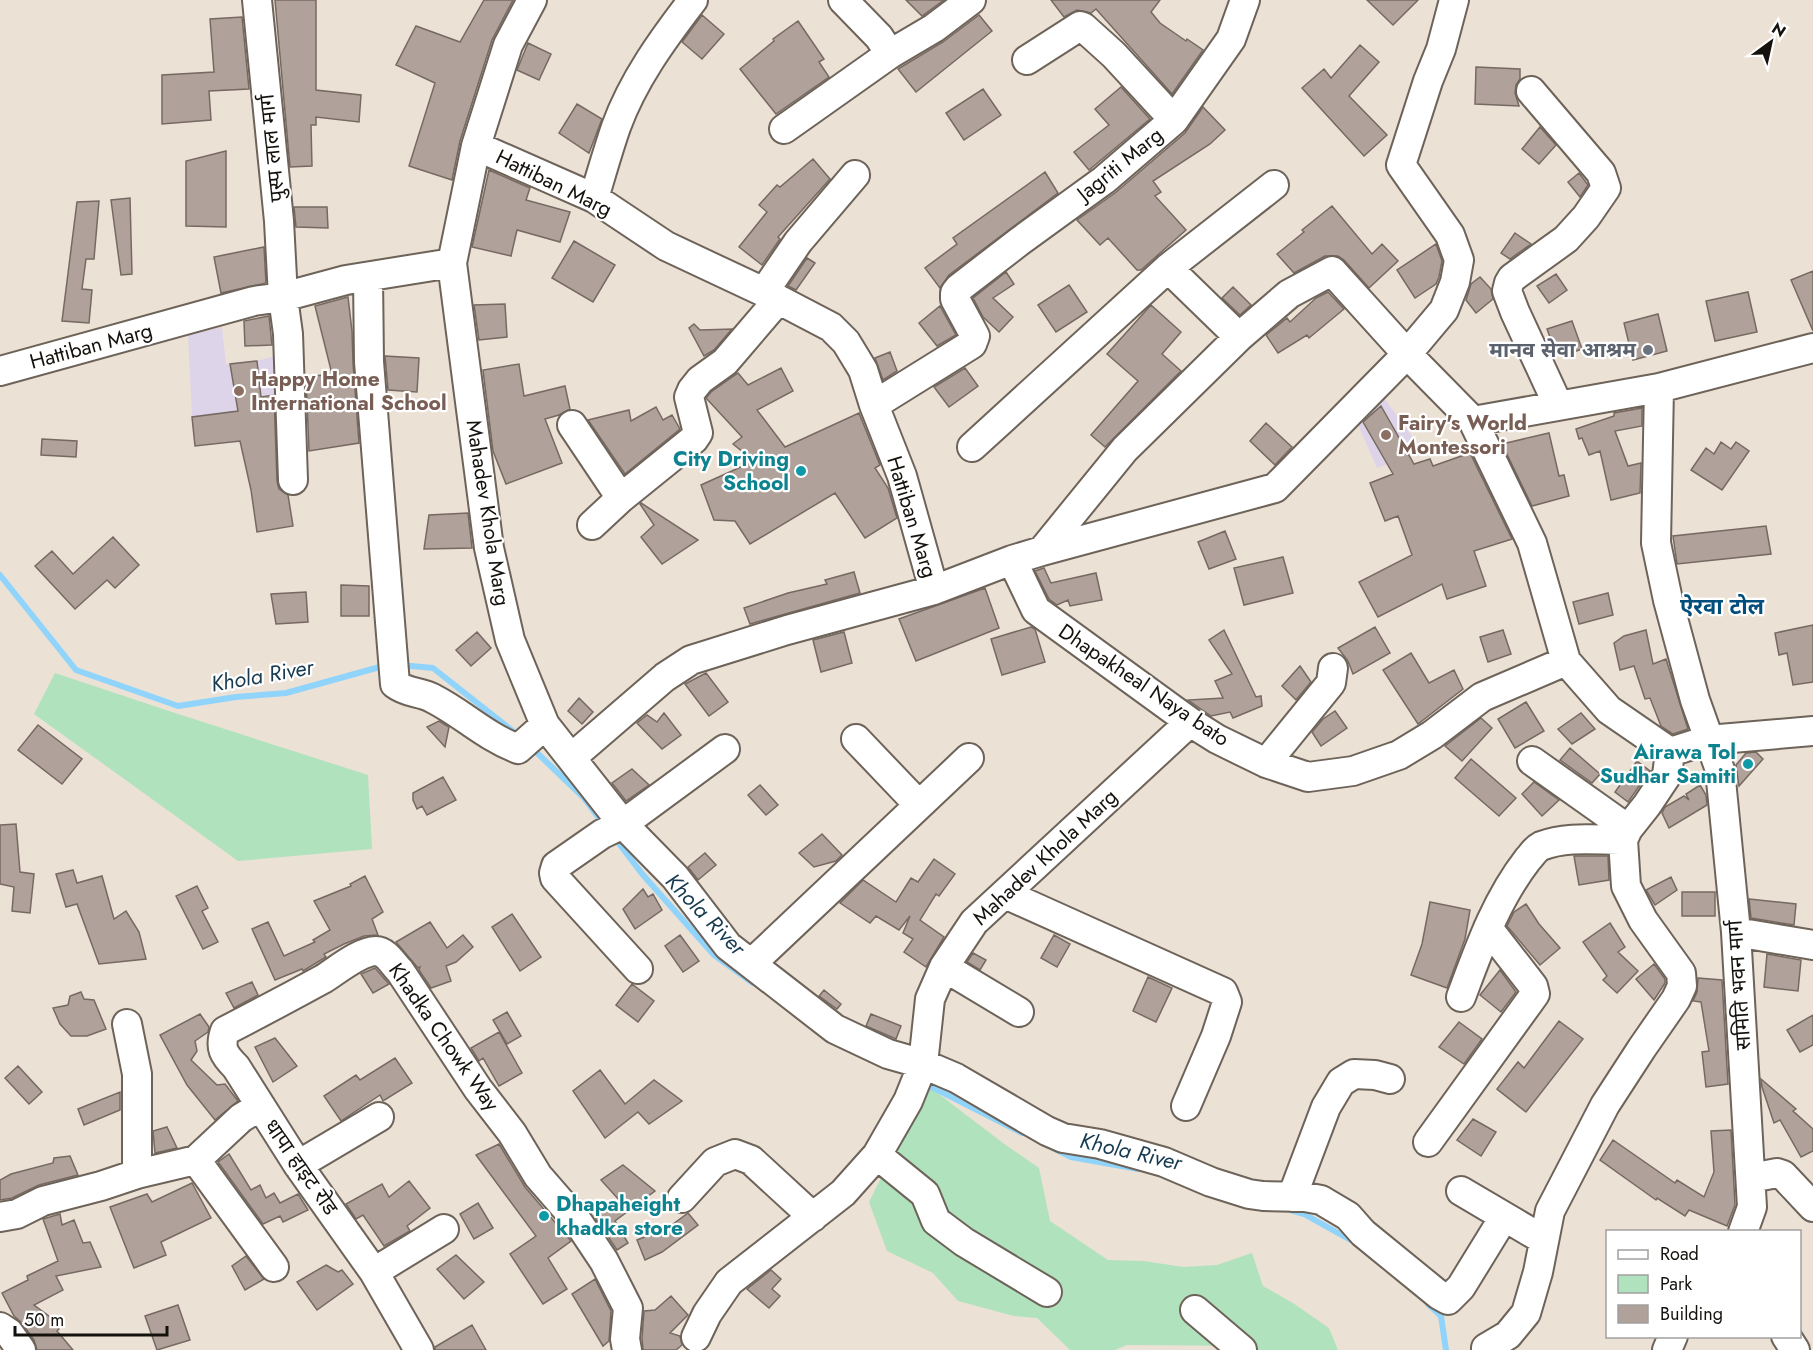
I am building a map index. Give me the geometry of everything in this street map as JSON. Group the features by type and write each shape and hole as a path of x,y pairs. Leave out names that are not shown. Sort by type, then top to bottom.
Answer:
{"street":[{"name":"पुस्प लाल मार्ग","path":"257,0 288,334 293,480"},
{"path":"476,146 508,45 532,0"},
{"path":"594,198 616,126 637,82 665,36 693,0"},
{"path":"843,0 879,38 890,54"},
{"path":"784,129 890,54 934,28 971,0"},
{"name":"Jagriti Marg","path":"874,405 972,344 975,336 955,293 1020,241 1104,180 1174,120 1231,39 1245,0"},
{"name":"Hattiban Marg","path":"571,758 665,677 691,660 788,630 934,590 1042,551 1275,488 1407,354 1444,310 1455,282 1459,260 1450,235 1401,165 1428,81 1441,49 1454,0"},
{"path":"1027,60 1080,26 1083,27 1114,55 1174,120"},
{"path":"1532,91 1601,173 1606,188 1586,217 1566,239 1512,278 1509,283 1508,291 1515,312 1558,405"},
{"name":"Hattiban Marg","path":"0,370 254,301 283,297 346,280 452,263 476,146 594,198 666,246 831,327 846,342 863,370 902,476 934,590"},
{"path":"592,525 621,498 694,439 698,433 689,397 692,390 700,380 725,362 771,296 798,242 855,175"},
{"path":"972,447 1168,268 1274,184"},
{"name":"Mahadev Khola Marg","path":"452,263 489,548 531,737 571,758 613,828 675,877 728,946 835,1029 921,1070 930,999 944,967 974,922 1190,722"},
{"path":"1168,268 1239,337"},
{"path":"1042,551 1125,449 1239,337 1289,294 1332,271 1407,354 1473,421 1532,543 1566,660 1609,710 1670,752"},
{"path":"368,277 369,362 395,684 405,692 420,693 434,698 489,736 531,737"},
{"path":"1473,421 1659,388 1813,348"},
{"name":"समिति भवन मार्ग","path":"1659,388 1656,543 1668,600 1695,700 1720,770 1736,932 1751,1178 1752,1207 1744,1230"},
{"path":"572,425 621,498"},
{"name":"Dhapakheal Naya bato","path":"1012,560 1036,610 1190,722 1217,739 1266,763 1308,777 1353,771 1399,755 1432,735 1482,697 1566,660"},
{"path":"1266,763 1330,683 1333,668"},
{"path":"1670,752 1708,740 1813,731"},
{"path":"856,739 919,805"},
{"path":"638,969 555,878 556,866 724,749"},
{"path":"1486,1348 1508,1335 1526,1313 1550,1211 1605,1105 1676,999 1682,986 1681,973 1643,920 1626,886 1626,835 1666,775 1670,752"},
{"path":"752,963 969,758"},
{"path":"1532,761 1626,835"},
{"path":"1461,997 1488,928 1505,893 1537,848 1564,839 1626,835"},
{"path":"1005,894 1223,992 1227,1002 1216,1036 1186,1106"},
{"path":"1428,1142 1535,994 1533,986 1488,928"},
{"path":"1736,932 1813,945"},
{"name":"Khadka Chowk Way","path":"260,1107 236,1067 224,1055 221,1047 225,1032 373,951 387,956 400,971 478,1089 512,1133 537,1176 578,1222 604,1260 628,1308 625,1339 627,1350"},
{"path":"944,967 1019,1012"},
{"path":"127,1024 137,1074 137,1174"},
{"path":"697,1346 707,1314 729,1282 843,1193 877,1155 908,1101 921,1070 956,1078 1063,1138 1100,1144 1164,1162 1211,1182 1249,1194 1321,1200 1348,1216 1363,1233 1448,1300 1461,1287 1504,1217"},
{"path":"1292,1197 1326,1107 1341,1082 1354,1074 1375,1075 1390,1079"},
{"name":"धापा हाइट रोड","path":"0,1217 17,1214 43,1201 195,1160 240,1118 260,1107 374,1272 419,1350"},
{"path":"298,1165 379,1117"},
{"path":"682,1198 715,1162 735,1154 751,1160 813,1217"},
{"path":"877,1155 925,1194 936,1221 964,1242 1047,1292"},
{"path":"195,1160 274,1267"},
{"path":"1751,1178 1777,1173 1783,1175 1813,1207"},
{"path":"1461,1191 1544,1240"},
{"path":"374,1272 444,1229"},
{"path":"1195,1310 1242,1350"},
{"path":"0,1327 9,1333 21,1350"}],"shaded area":[{"name":"Happy Home International School","path":"222,327 226,364 257,361 286,353 281,418 241,425 244,442 195,446 188,335"},
{"name":"Fairy's World Montessori","path":"1382,395 1423,451 1377,468 1355,418"}],"green space":[{"path":"55,673 368,775 372,849 238,861 34,714"},
{"path":"927,1085 1039,1168 1050,1221 1108,1260 1144,1261 1183,1267 1217,1265 1252,1253 1263,1286 1329,1328 1338,1350 1258,1350 1255,1346 1127,1345 1115,1350 1070,1350 1037,1318 1014,1316 958,1301 933,1273 887,1251 869,1202"}],"building":[{"path":"275,0 316,0 316,90 361,95 359,122 316,117 316,125 311,125 312,166 290,167"},
{"path":"484,0 513,0 492,40 460,141 452,180 409,166 435,83 396,65 416,26 460,42"},
{"path":"906,0 944,0 922,16"},
{"path":"1051,0 1160,0 1151,12 1160,23 1203,50 1172,94 1096,9 1091,13 1077,10 1064,17"},
{"path":"1367,0 1418,0 1393,25"},
{"path":"702,15 724,34 702,59 682,42"},
{"path":"979,15 992,31 916,92 898,69 943,42"},
{"path":"242,17 249,89 209,91 211,120 162,124 162,75 214,72 210,19"},
{"path":"798,21 824,59 819,62 829,77 776,114 740,69 774,41 773,39"},
{"path":"528,43 551,54 539,80 517,70"},
{"path":"1360,45 1379,62 1349,96 1387,135 1364,156 1302,88 1324,69 1331,78"},
{"path":"1476,67 1520,69 1520,79 1515,93 1519,106 1475,104"},
{"path":"1121,87 1150,119 1089,170 1074,152 1109,125 1095,109"},
{"path":"983,89 1001,115 964,140 946,113"},
{"path":"577,104 602,119 589,153 559,133"},
{"path":"1203,107 1225,130 1210,144 1153,181 1161,192 1155,196 1186,230 1141,270 1137,270 1108,238 1100,245 1077,220 1115,193 1185,133"},
{"path":"1540,127 1556,145 1539,164 1522,149"},
{"path":"226,151 226,227 186,226 186,161"},
{"path":"813,159 830,179 778,237 780,239 762,265 739,247 767,212 759,205 777,185 780,187"},
{"path":"489,170 530,188 526,200 570,212 560,242 517,230 511,256 472,247"},
{"path":"1045,172 1058,193 949,275 940,288 925,268 957,244 953,238"},
{"path":"1579,173 1588,185 1580,197 1568,182"},
{"path":"130,198 132,274 121,275 111,200"},
{"path":"99,201 94,259 86,259 82,289 92,290 89,323 62,321 77,202"},
{"path":"1332,206 1372,254 1382,244 1398,261 1369,288 1338,256 1325,256 1294,273 1277,254"},
{"path":"294,207 327,207 328,228 296,227"},
{"path":"1515,233 1531,244 1510,259 1501,253"},
{"path":"574,241 615,265 593,302 552,278"},
{"path":"1436,244 1442,261 1439,277 1436,284 1415,298 1397,270"},
{"path":"264,247 266,283 221,293 214,257"},
{"path":"807,258 815,263 796,290 788,286"},
{"path":"1813,271 1813,331 1791,280"},
{"path":"1006,272 1014,284 993,298 1013,317 999,332 983,317 973,298"},
{"path":"1556,274 1567,290 1549,303 1537,286"},
{"path":"1480,277 1491,289 1493,299 1476,313 1466,300 1471,284"},
{"path":"1069,285 1087,312 1056,332 1038,305"},
{"path":"1233,287 1251,305 1240,315 1222,298"},
{"path":"1328,292 1344,309 1309,338 1307,335 1278,353 1266,335 1287,318 1290,322 1316,298"},
{"path":"1748,292 1757,332 1715,341 1706,301"},
{"path":"348,297 359,443 309,451 306,377 332,374 315,306"},
{"path":"505,304 507,337 479,340 474,305"},
{"path":"1151,305 1181,332 1162,354 1181,371 1105,447 1091,435 1138,381 1107,354"},
{"path":"940,306 956,335 937,346 919,323"},
{"path":"1658,314 1667,351 1633,360 1624,323"},
{"path":"269,316 272,345 245,346 244,321"},
{"path":"1572,321 1582,349 1565,355 1561,345 1554,348 1547,329"},
{"path":"694,324 700,330 732,329 714,350 704,356 689,328"},
{"path":"890,352 897,371 883,380 875,358"},
{"path":"385,356 419,358 417,392 388,390"},
{"path":"257,361 261,397 274,395 277,481 279,489 288,495 293,526 257,532 251,490 240,441 195,446 192,417 238,411 230,364"},
{"path":"519,364 524,396 565,386 570,409 545,419 562,463 506,484 493,451 483,370"},
{"name":"City Driving School","path":"781,368 793,391 757,410 785,447 859,413 880,465 875,468 888,488 897,518 865,538 835,493 750,544 735,521 714,520 701,485 754,461 733,444 742,437 706,398 738,373 748,385"},
{"path":"965,368 978,386 949,407 934,387"},
{"path":"1381,406 1414,464 1430,459 1433,466 1470,453 1512,539 1474,551 1486,586 1447,599 1442,584 1378,617 1359,582 1412,555 1398,516 1385,521 1370,483 1393,474 1363,422"},
{"path":"656,407 663,420 672,415 680,429 625,474 588,420 629,410 631,421"},
{"path":"1642,408 1642,426 1615,431 1628,466 1641,463 1640,493 1611,500 1600,451 1589,455 1576,429 1614,416 1614,413"},
{"path":"1266,423 1292,447 1275,465 1250,441"},
{"path":"1549,433 1559,476 1564,475 1569,496 1532,506 1502,444"},
{"path":"42,439 77,441 76,457 41,455"},
{"path":"1721,442 1731,449 1736,442 1749,451 1722,490 1691,470 1706,448 1714,454"},
{"path":"641,503 698,540 662,564 641,537 654,525"},
{"path":"468,513 472,548 424,549 429,515"},
{"path":"1766,526 1771,554 1677,564 1673,536"},
{"path":"1225,531 1236,559 1209,569 1198,542"},
{"path":"113,537 139,565 115,588 107,580 75,609 35,566 52,551 73,574"},
{"path":"1283,557 1293,593 1244,605 1234,568"},
{"path":"1044,568 1051,583 1096,573 1102,600 1070,606 1068,600 1057,605 1049,599 1035,571"},
{"path":"854,572 860,593 750,624 744,608 788,593 827,584 825,580"},
{"path":"341,585 369,586 369,616 341,616"},
{"path":"985,588 999,628 916,661 899,619"},
{"path":"306,592 308,622 276,624 271,594"},
{"path":"1608,593 1613,615 1579,624 1573,602"},
{"path":"1813,625 1813,682 1793,685 1787,653 1779,655 1775,633"},
{"path":"1031,627 1035,629 1045,662 1002,675 991,639"},
{"path":"1375,627 1390,653 1353,674 1348,661 1338,648"},
{"path":"1224,630 1256,697 1261,696 1262,706 1233,718 1230,712 1211,716 1188,700 1223,698 1215,681 1232,674 1209,640"},
{"path":"1503,630 1511,654 1488,662 1480,637"},
{"path":"1646,630 1653,664 1666,659 1688,729 1673,734 1661,726 1650,698 1645,699 1634,666 1620,670 1614,643 1624,636"},
{"path":"477,632 491,648 471,666 456,650"},
{"path":"844,632 852,663 821,672 813,640"},
{"path":"1411,653 1429,683 1454,670 1463,689 1418,724 1383,670"},
{"path":"1300,666 1311,682 1296,700 1282,686"},
{"path":"706,673 728,702 709,716 685,684"},
{"path":"579,698 593,712 582,724 568,711"},
{"path":"1526,702 1544,731 1515,748 1498,719"},
{"path":"1335,711 1347,728 1321,746 1312,732 1323,719"},
{"path":"664,713 681,735 662,749 637,723 647,715 657,722"},
{"path":"1581,713 1595,729 1572,744 1558,729"},
{"path":"1481,718 1492,728 1462,761 1445,746"},
{"path":"439,721 449,727 445,747 427,727"},
{"path":"38,725 82,759 62,784 18,750"},
{"path":"1570,748 1600,774 1592,783 1560,760"},
{"name":"Airawa Tol Sudhar Samiti","path":"1756,752 1763,759 1739,786 1736,765 1746,753"},
{"path":"1471,759 1516,798 1499,816 1455,778"},
{"path":"1637,761 1650,771 1628,802 1615,792"},
{"path":"632,769 649,785 626,801 612,783"},
{"path":"443,777 456,800 427,815 422,806 417,809 413,793"},
{"path":"1534,782 1559,800 1542,816 1522,794"},
{"path":"760,785 778,805 766,815 748,795"},
{"path":"1700,785 1706,795 1707,805 1669,828 1662,813 1665,807 1684,796 1689,800 1686,794"},
{"path":"16,824 20,872 34,874 30,913 12,911 14,887 0,884 0,825"},
{"path":"822,834 842,855 836,861 814,867 799,853"},
{"path":"705,853 716,865 698,880 688,867"},
{"path":"1574,856 1608,856 1609,880 1579,885"},
{"path":"934,859 955,874 939,896 936,894 920,920 944,937 926,967 904,952 913,939 903,933 910,916 899,930 876,916 870,923 840,903 863,880 896,902 911,878 918,882"},
{"path":"73,870 77,883 102,876 114,919 126,911 139,932 146,959 99,964 77,904 66,907 56,874"},
{"path":"365,876 383,912 372,919 378,935 364,936 344,944 324,954 326,957 303,971 302,969 275,980 252,929 268,922 284,956 315,942 313,940 330,930 314,901 351,886 350,884"},
{"path":"1671,877 1677,890 1655,905 1646,890"},
{"path":"197,886 208,908 202,911 218,942 203,949 176,896"},
{"path":"643,889 648,897 653,894 662,910 635,929 623,909"},
{"path":"1682,892 1715,892 1715,916 1682,916"},
{"path":"1749,899 1796,904 1794,925 1751,918"},
{"path":"1430,902 1470,910 1465,939 1447,988 1411,975 1422,944"},
{"path":"1526,904 1539,924 1560,948 1540,965 1507,926 1514,912"},
{"path":"512,914 541,957 520,971 492,927"},
{"path":"430,922 447,948 463,935 473,947 456,962 446,966 451,981 431,988 419,970 420,967 418,968 396,942"},
{"path":"1610,923 1625,947 1618,952 1638,971 1617,993 1603,980 1607,976 1583,942"},
{"path":"680,935 699,961 683,972 665,946"},
{"path":"1054,935 1070,944 1057,967 1041,958"},
{"path":"973,953 986,960 980,970 967,962"},
{"path":"1767,954 1801,960 1798,991 1764,987"},
{"path":"1654,964 1665,979 1665,983 1654,1000 1636,979"},
{"path":"375,968 389,984 373,993 361,974"},
{"path":"1500,970 1516,992 1501,1012 1480,995"},
{"path":"1148,977 1172,988 1156,1022 1133,1011"},
{"path":"1698,978 1722,980 1728,1084 1706,1087 1702,1052 1709,1051 1701,1002 1693,1001 1697,992"},
{"path":"252,982 258,995 234,1008 226,993"},
{"path":"632,984 654,1001 638,1022 616,1005"},
{"path":"824,990 841,1004 837,1009 819,996"},
{"path":"81,992 84,999 94,1000 106,1029 87,1036 71,1036 60,1024 53,1008 68,1005 70,996"},
{"path":"507,1012 521,1036 507,1044 493,1020"},
{"path":"200,1014 209,1027 208,1032 195,1041 197,1051 191,1060 217,1085 225,1084 238,1101 215,1120 187,1085 160,1035"},
{"path":"871,1014 901,1026 896,1039 866,1026"},
{"path":"1813,1015 1813,1045 1800,1052 1787,1030"},
{"path":"1559,1021 1583,1039 1526,1112 1497,1089 1518,1062 1524,1068"},
{"path":"1459,1022 1482,1039 1464,1064 1439,1047"},
{"path":"499,1032 522,1073 499,1086 483,1058 479,1061 471,1048"},
{"path":"275,1038 297,1066 273,1082 255,1047"},
{"path":"395,1058 412,1083 383,1101 380,1095 341,1121 324,1096 356,1075 360,1080"},
{"path":"18,1066 42,1092 29,1104 5,1078"},
{"path":"600,1070 625,1104 654,1080 682,1101 649,1124 638,1112 605,1138 573,1091"},
{"path":"1761,1079 1796,1109 1793,1111 1813,1129 1813,1151 1801,1157 1780,1120 1774,1123"},
{"path":"120,1092 120,1110 84,1125 78,1109"},
{"path":"1473,1119 1496,1132 1481,1156 1457,1140"},
{"path":"167,1127 177,1148 155,1153 153,1131"},
{"path":"1731,1130 1735,1205 1727,1226 1689,1210 1685,1216 1657,1198 1656,1200 1600,1160 1613,1140 1675,1183 1677,1180 1704,1197 1714,1172 1711,1131"},
{"path":"499,1144 525,1187 571,1241 548,1258 567,1289 543,1304 510,1254 536,1236 476,1155"},
{"path":"229,1154 251,1190 260,1185 266,1198 274,1193 280,1203 298,1194 308,1210 283,1222 280,1216 263,1224 218,1162"},
{"path":"70,1156 78,1175 39,1185 12,1198 0,1200 0,1180 11,1174 53,1163 54,1158"},
{"path":"623,1165 655,1191 615,1221 628,1243 617,1250 594,1216 620,1201 601,1180"},
{"path":"409,1181 430,1208 407,1226 410,1231 384,1246 363,1215 356,1219 346,1204 382,1184 389,1197"},
{"path":"192,1183 211,1218 161,1242 166,1255 134,1268 110,1207 147,1194 152,1202"},
{"path":"478,1203 493,1228 474,1239 460,1214"},
{"path":"688,1213 698,1225 662,1252 645,1260 637,1240 669,1227"},
{"path":"60,1214 62,1225 74,1220 83,1243 90,1242 101,1267 56,1276 63,1290 34,1305 53,1319 59,1329 57,1331 73,1350 37,1350 34,1340 14,1316 2,1293 28,1280 27,1276 58,1261 43,1219"},
{"path":"456,1255 484,1282 464,1299 437,1269"},
{"path":"246,1256 264,1279 245,1290 232,1266"},
{"path":"326,1265 338,1272 342,1270 353,1284 317,1310 297,1282"},
{"path":"771,1270 781,1279 772,1289 780,1296 769,1308 747,1289"},
{"path":"595,1279 611,1311 609,1341 603,1346 572,1294"},
{"path":"671,1296 688,1315 670,1333 680,1336 682,1345 676,1350 643,1350 644,1311 655,1310"},
{"path":"178,1305 190,1340 157,1350 145,1316"},
{"path":"472,1325 486,1350 435,1350 435,1347"}],"waterway":[{"name":"Khola River","path":"0,575 76,670 178,706 236,697 286,693 387,665"},
{"name":"Khola River","path":"400,665 433,668 519,736"},
{"name":"Khola River","path":"531,747 584,798 604,825"},
{"name":"Khola River","path":"614,837 643,875 714,955 753,983"},
{"name":"Khola River","path":"924,1083 1022,1133"},
{"name":"Khola River","path":"1053,1148 1071,1157 1138,1169"},
{"name":"Khola River","path":"1287,1209 1304,1214 1356,1243"},
{"name":"Khola River","path":"1428,1304 1441,1316 1446,1350"}],"place":[{"name":"मानव सेवा आश्रम","path":"1648,350"},
{"name":"Happy Home International School","path":"239,391"},
{"name":"Fairy's World Montessori","path":"1386,435"},
{"name":"City Driving School","path":"801,471"},
{"name":"Airawa Tol Sudhar Samiti","path":"1748,764"},
{"name":"Dhapaheight khadka store","path":"544,1216"}],"district":[{"name":"ऐरवा टोल","path":"1722,606"}]}
